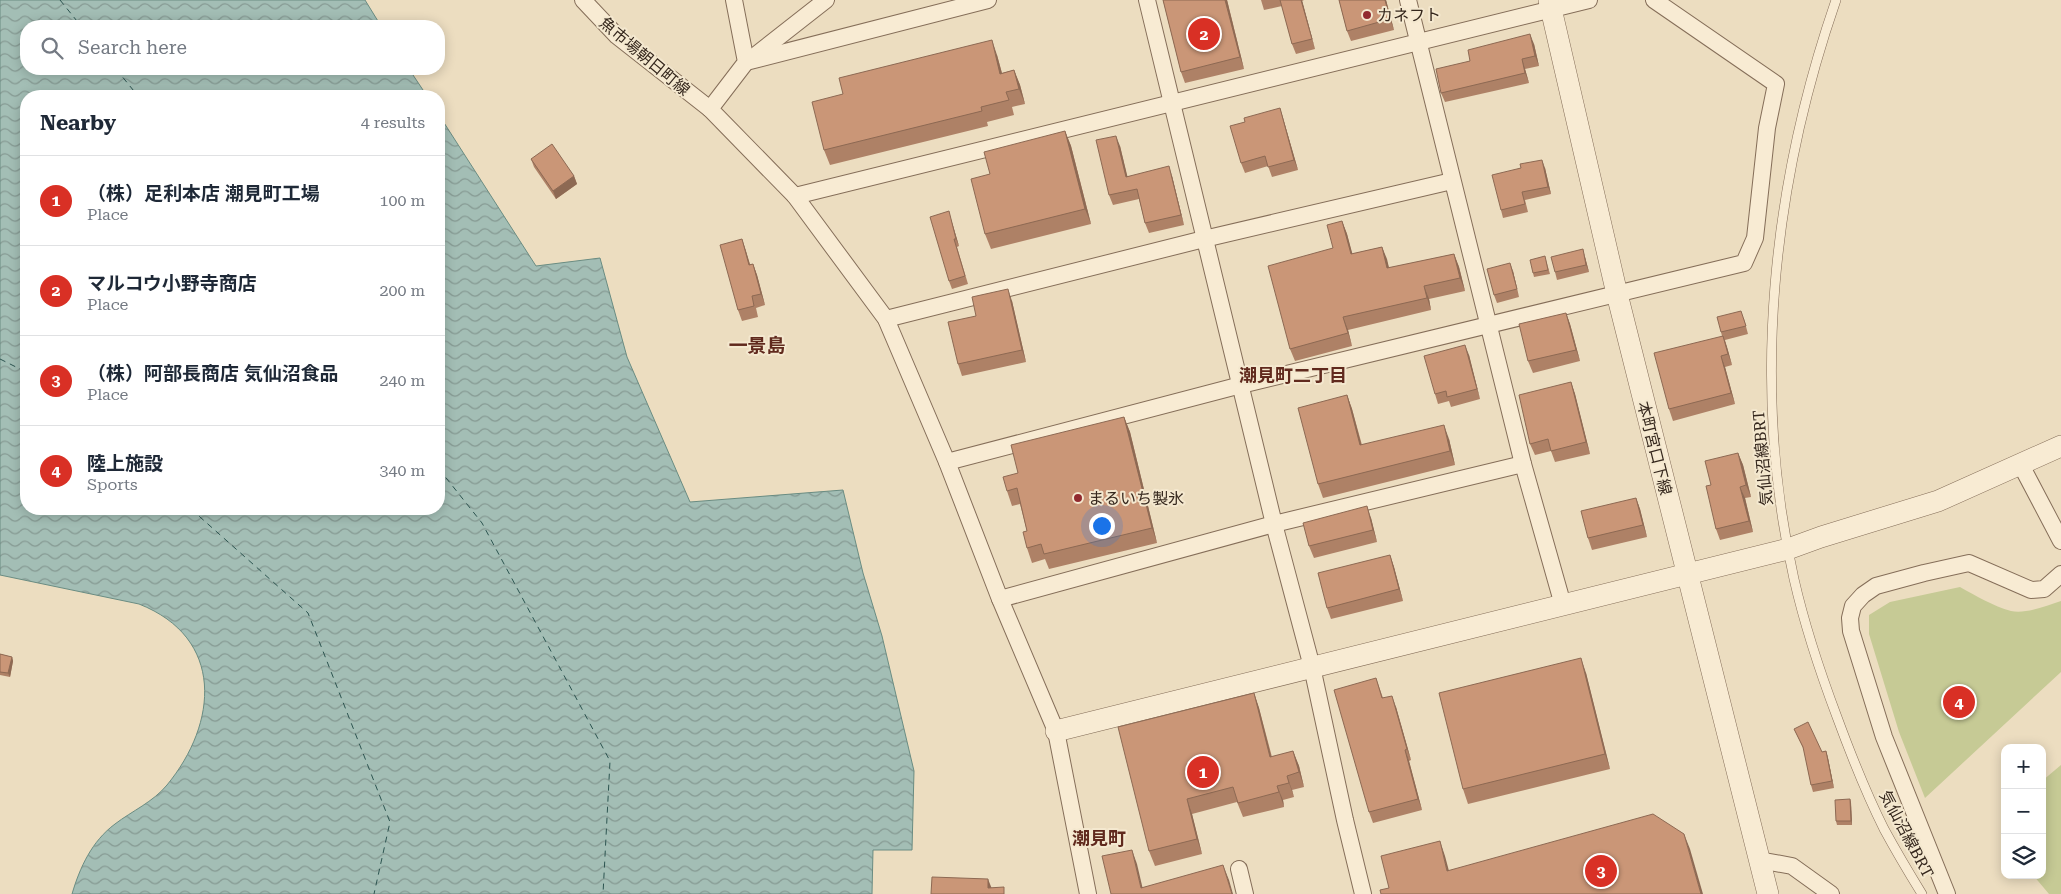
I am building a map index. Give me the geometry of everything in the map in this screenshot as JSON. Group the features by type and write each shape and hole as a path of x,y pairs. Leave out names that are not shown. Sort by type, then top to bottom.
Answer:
{"street":[{"name":"魚市場朝日町線","path":"583,0 617,36 710,109 795,196 886,319 948,462 1000,599 1056,731 1088,894"},
{"path":"734,0 746,62"},
{"path":"710,109 746,62 826,0"},
{"path":"746,62 988,0"},
{"path":"1147,0 1274,524 1312,667 1363,894"},
{"path":"1408,0 1523,464 1563,604"},
{"path":"795,196 1418,42 1550,5 1589,0"},
{"path":"948,462 1241,385 1744,263 1755,238 1767,128 1776,84 1654,0"},
{"name":"本町宮口下線","path":"1550,5 1617,294 1768,894"},
{"path":"886,319 1204,239 1452,181"},
{"path":"1056,731 1788,549 1938,501 2061,446"},
{"path":"1000,599 1274,524 1523,464"},
{"path":"2020,464 2061,541"},
{"path":"1947,894 1884,737 1851,631 1850,618 1853,606 1863,595 1876,586 1969,563 2031,590 2044,589 2061,574"},
{"path":"1759,860 1792,866 1831,894"},
{"path":"1239,870 1245,894"}],"lane":[{"name":"気仙沼線BRT","path":"1836,0 1819,48 1804,103 1785,194 1773,298 1774,433 1782,515 1788,549 1794,580 1817,663 1854,764 1885,830 1922,894"}],"green space":[{"path":"1960,587 1991,604 2017,612 2061,601 2061,672 1925,798 1899,732 1869,634 1869,615 1890,602"},
{"path":"2061,765 2061,894 2049,894 2036,879 2046,879 2046,778"}],"water":[{"path":"0,0 365,0 377,20 20,20 20,75 413,75 423,90 20,90 20,515 445,515 445,124 536,266 600,258 627,357 690,502 843,490 863,573 882,636 914,771 912,850 873,850 872,894 72,894 83,864 93,846 115,824 161,791 184,761 196,735 203,709 204,684 199,660 187,638 167,619 139,604 0,575"}],"building":[{"path":"1163,0 1225,0 1240,57 1181,72"},
{"path":"1280,0 1301,0 1312,39 1292,44"},
{"name":"カネフト","path":"1339,0 1385,0 1390,19 1347,31"},
{"path":"1530,34 1535,56 1522,59 1525,73 1441,93 1436,69 1470,61 1468,50"},
{"path":"992,40 1000,74 1014,70 1019,89 1006,92 1009,100 981,107 982,111 824,150 812,102 843,94 839,78"},
{"path":"1280,108 1294,160 1268,167 1265,156 1241,163 1230,126 1245,122 1244,118"},
{"path":"1065,131 1085,209 985,234 971,179 990,174 984,152"},
{"path":"1116,136 1126,177 1169,166 1181,215 1145,223 1137,189 1109,195 1096,140"},
{"path":"552,144 574,176 553,191 531,159"},
{"path":"1542,160 1548,187 1522,192 1525,204 1501,210 1492,175 1521,168 1520,164"},
{"path":"949,211 956,239 954,239 965,276 949,281 930,217"},
{"path":"1342,221 1351,254 1382,247 1387,268 1454,254 1460,278 1424,286 1427,298 1343,317 1348,333 1290,349 1268,266 1333,248 1327,225"},
{"path":"742,239 749,265 753,264 761,294 752,296 754,306 738,310 720,245"},
{"path":"1583,249 1586,265 1555,272 1551,257"},
{"path":"1545,256 1548,270 1533,273 1530,260"},
{"path":"1510,263 1517,289 1494,295 1487,269"},
{"path":"1008,289 1022,350 958,364 948,322 976,316 972,297"},
{"path":"1741,311 1746,326 1721,332 1717,317"},
{"path":"1566,313 1576,350 1528,361 1519,324"},
{"path":"1723,336 1728,354 1721,356 1731,393 1669,409 1654,353"},
{"path":"1465,345 1477,389 1447,397 1446,391 1435,394 1424,356"},
{"path":"1571,382 1586,442 1551,451 1548,439 1530,444 1519,395"},
{"path":"1347,395 1360,445 1444,425 1450,451 1318,484 1298,408"},
{"name":"まるいち製氷","path":"1124,417 1152,528 1044,554 1041,544 1027,548 1023,532 1027,531 1017,488 1007,491 1003,477 1018,473 1011,445"},
{"path":"1738,453 1746,485 1740,487 1749,521 1716,529 1706,486 1711,485 1705,461"},
{"path":"1636,498 1643,525 1588,538 1581,511"},
{"path":"1367,506 1373,530 1309,546 1303,523"},
{"path":"1390,555 1399,589 1327,608 1318,573"},
{"path":"0,654 12,657 8,673 0,672"},
{"path":"1581,658 1605,754 1463,789 1439,693"},
{"path":"1376,678 1382,698 1392,696 1407,749 1405,750 1418,799 1369,812 1334,690"},
{"path":"1254,693 1270,757 1293,751 1299,772 1287,776 1289,783 1277,786 1279,792 1238,803 1233,787 1187,799 1197,839 1149,851 1118,727"},
{"path":"1808,722 1822,752 1826,751 1832,781 1811,785 1803,747 1794,729"},
{"path":"1850,799 1851,821 1836,821 1835,800"},
{"path":"1653,814 1684,834 1701,894 1381,894 1380,890 1389,888 1381,856 1440,841 1447,871"},
{"path":"1132,850 1141,888 1223,865 1232,894 1111,894 1102,856"},
{"path":"932,877 988,879 988,888 1004,887 1004,894 931,894"}],"ferry route":[{"path":"60,0 76,20"},
{"path":"121,75 133,90"},
{"path":"0,359 20,369"},
{"path":"445,477 482,523 610,761 603,894"},
{"path":"198,515 308,613 390,822 374,894"}],"place":[{"name":"カネフト","path":"1367,15"},
{"name":"マルコウ小野寺商店","path":"1204,34"},
{"name":"まるいち製氷","path":"1078,498"},
{"name":"陸上施設","path":"1959,702"},
{"name":"（株）足利本店 潮見町工場","path":"1203,772"},
{"name":"（株）阿部長商店 気仙沼食品","path":"1601,871"}],"district":[{"name":"一景島","path":"757,345"},
{"name":"潮見町二丁目","path":"1293,376"},
{"name":"潮見町","path":"1099,839"}]}
